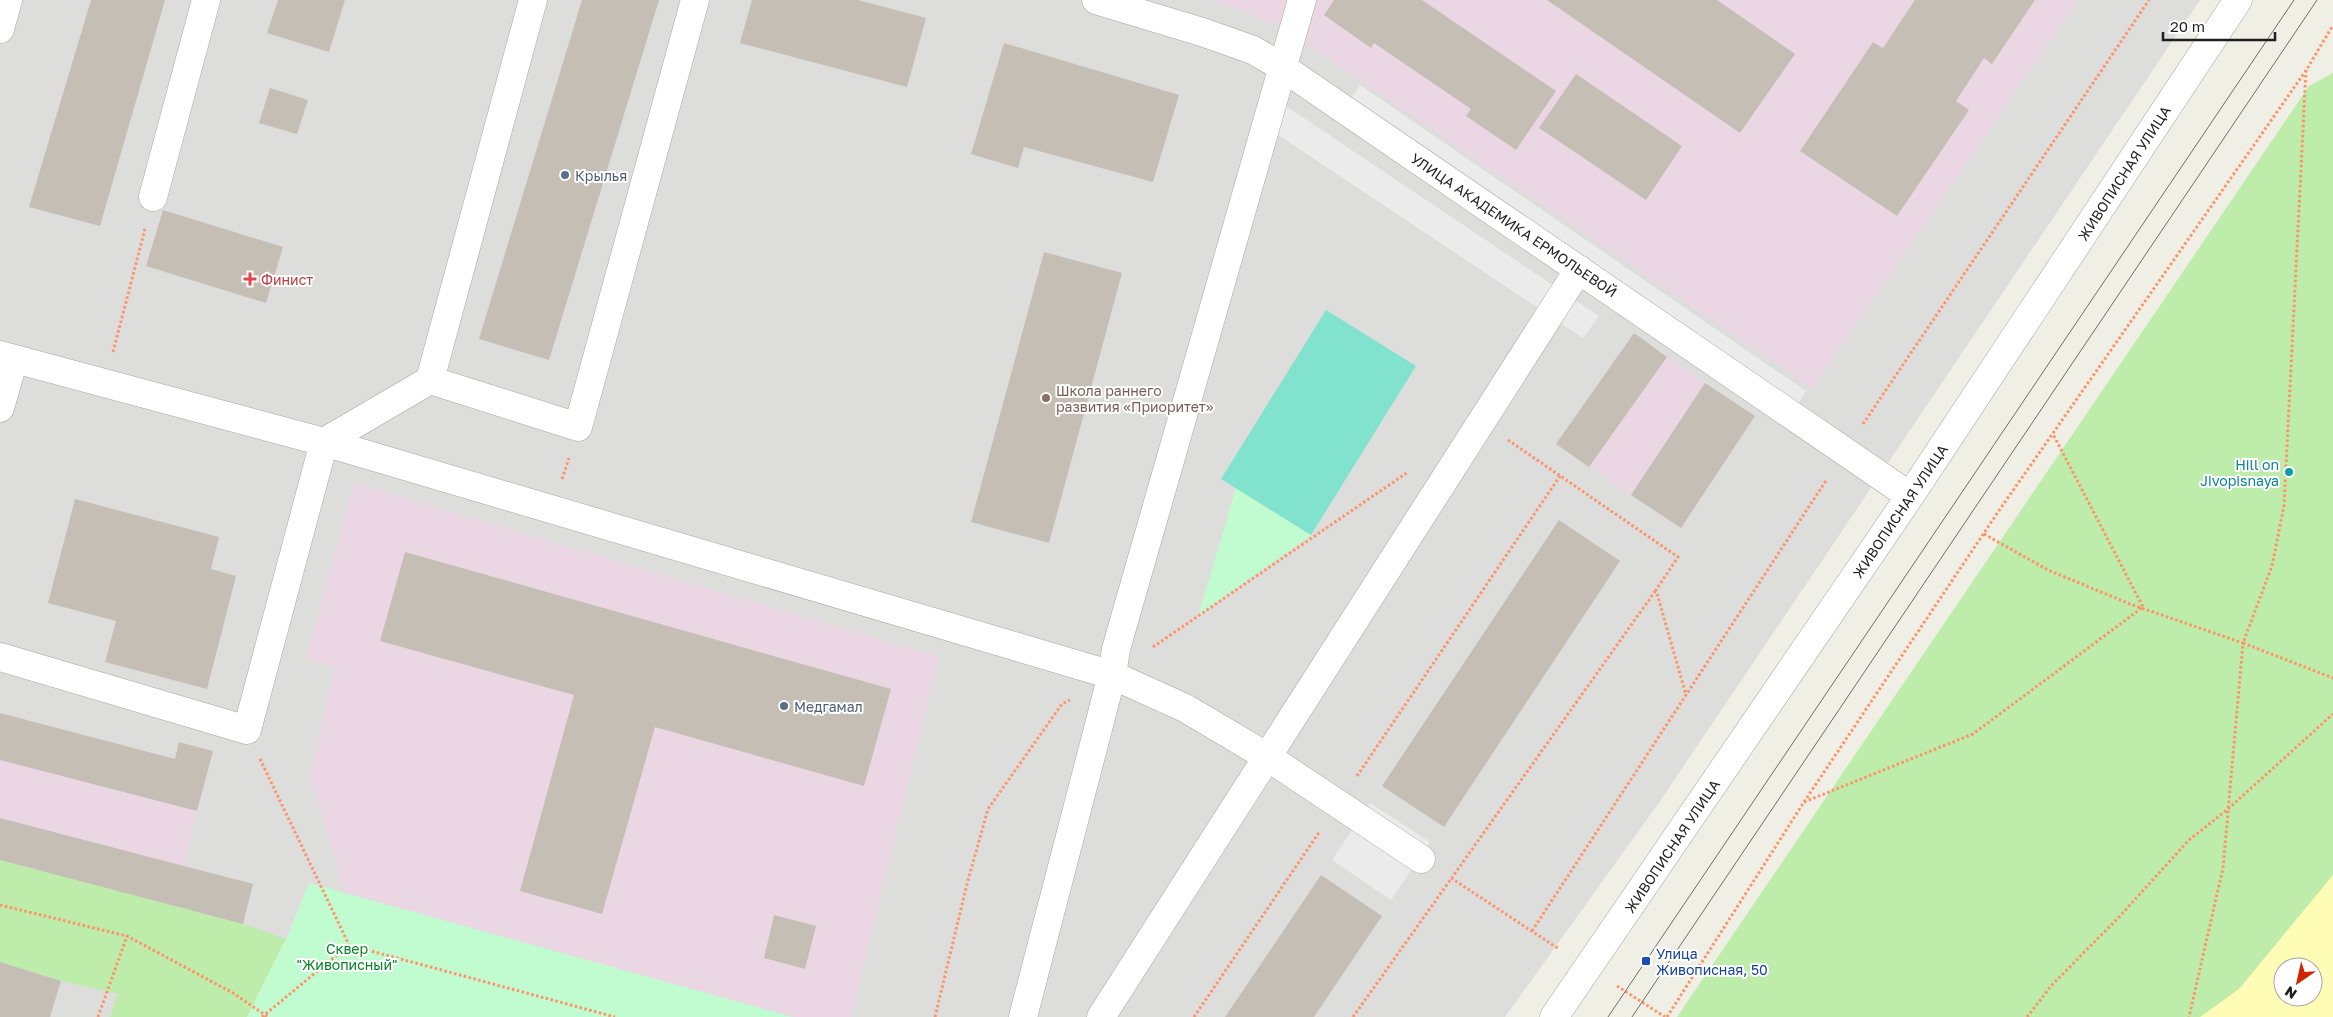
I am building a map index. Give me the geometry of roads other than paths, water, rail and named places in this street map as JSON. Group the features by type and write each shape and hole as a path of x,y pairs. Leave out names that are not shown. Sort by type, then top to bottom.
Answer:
{"street":[{"path":"0,29 8,0"},
{"path":"153,197 206,0"},
{"path":"0,657 247,730 324,442 430,380 533,0"},
{"path":"430,380 578,427 695,0"},
{"name":"УЛИЦА АКАДЕМИКА ЕРМОЛЬЕВОЙ","path":"1096,0 1244,47 1282,67 1910,496"},
{"path":"1023,1017 1112,675 1119,640 1302,0"},
{"name":"ЖИВОПИСНАЯ УЛИЦА","path":"1554,1017 1910,496 2238,0"},
{"path":"1101,1017 1266,756 1579,269"},
{"path":"0,408 7,357 324,442 1112,675 1185,708 1266,756 1421,859"}],"tram line":[{"path":"1608,1017 2294,0"},
{"path":"1632,1017 2317,0"}],"place":[{"name":"Крылья","path":"565,175"},
{"name":"Финист","path":"250,279"},
{"name":"Школа раннего развития «Приоритет»","path":"1046,398"},
{"name":"Hill on Jivopisnaya","path":"2289,472"},
{"name":"Медгамал","path":"784,706"},
{"name":"Улица Живописная, 50","path":"1646,961"}],"park label":[{"name":"Сквер \"Живописный\"","path":"347,956"}]}
